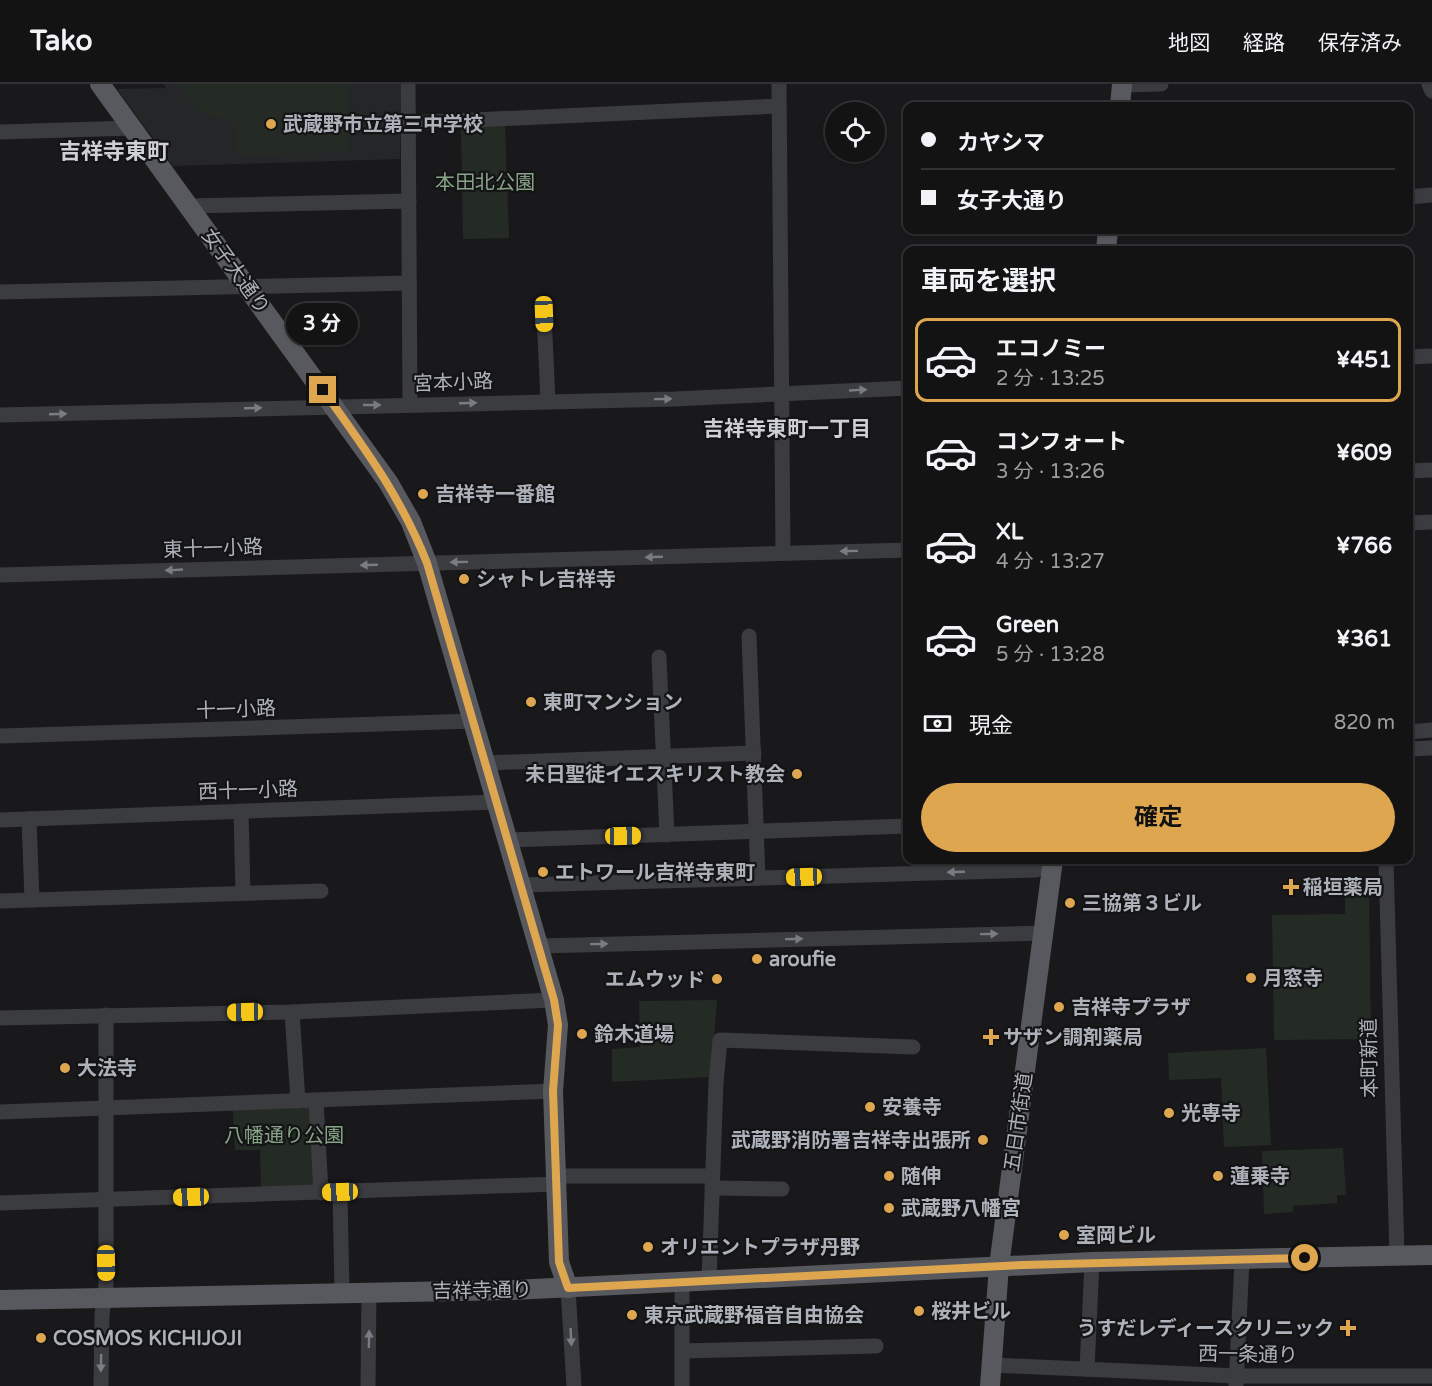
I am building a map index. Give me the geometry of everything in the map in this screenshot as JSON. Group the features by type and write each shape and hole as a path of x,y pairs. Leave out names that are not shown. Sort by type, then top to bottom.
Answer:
{"main road":[{"name":"女子大通り","path":"100,84 388,482 411,522 427,563 523,885 554,1000 558,1034 553,1091 559,1262 568,1288"},
{"path":"1120,102 1122,85"},
{"name":"五日市街道","path":"990,1386 999,1266 1052,864"},
{"name":"吉祥寺通り","path":"0,1300 568,1288 1092,1262 1432,1255"}],"street":[{"path":"408,84 410,404"},
{"path":"779,84 783,553"},
{"path":"1122,85 1161,84"},
{"path":"1429,84 1432,91"},
{"path":"408,123 780,106"},
{"path":"0,132 132,128"},
{"path":"1413,196 1432,195"},
{"path":"188,206 409,201"},
{"path":"0,292 409,283"},
{"path":"544,314 548,401"},
{"path":"1413,357 1432,356"},
{"name":"宮本小路","path":"0,415 548,401 903,387"},
{"path":"1413,471 1432,470"},
{"path":"1413,523 1432,522"},
{"name":"東十一小路","path":"0,575 903,550"},
{"path":"749,636 758,878"},
{"path":"659,657 667,835"},
{"name":"十一小路","path":"0,736 474,721"},
{"path":"1413,732 1432,730"},
{"path":"1413,749 1432,748"},
{"path":"486,763 754,753"},
{"name":"西十一小路","path":"0,820 497,802"},
{"path":"241,811 243,893"},
{"path":"29,819 32,900"},
{"path":"509,840 903,826"},
{"name":"本町新道","path":"1386,864 1397,1256"},
{"path":"523,885 1035,870"},
{"path":"0,901 321,891"},
{"path":"540,946 1043,933"},
{"path":"0,1018 292,1012 554,1000"},
{"path":"292,1012 298,1101"},
{"path":"101,1386 105,1298 106,1015"},
{"path":"709,1280 720,1040 913,1047"},
{"path":"0,1112 553,1091"},
{"path":"316,1100 321,1193"},
{"path":"0,1203 321,1193 557,1180 712,1182 782,1189"},
{"path":"340,1192 342,1292"},
{"path":"1237,1381 1242,1260"},
{"path":"1087,1369 1092,1262"},
{"path":"682,1282 682,1386"},
{"path":"568,1288 574,1386"},
{"path":"368,1386 369,1292"},
{"path":"682,1350 876,1346"},
{"name":"西一条通り","path":"992,1365 1087,1369 1237,1381 1432,1376"}],"shaded area":[{"name":"武蔵野市立第三中学校","path":"163,84 400,84 400,159 173,166 117,89 166,88"}],"green space":[{"path":"178,84 347,84 349,152 237,155 236,125 199,110"},
{"name":"本田北公園","path":"505,124 509,238 463,239 461,126"},
{"path":"1345,881 1359,881 1369,891 1371,1039 1274,1040 1272,915 1345,914"},
{"path":"717,1000 711,1077 612,1082 612,1049 640,1047 639,1001"},
{"path":"1266,1048 1271,1145 1224,1147 1221,1078 1169,1080 1168,1053"},
{"name":"八幡通り公園","path":"310,1107 315,1182 309,1189 261,1190 260,1150 235,1150 233,1109"},
{"path":"1343,1148 1346,1195 1337,1195 1337,1203 1293,1206 1293,1212 1264,1214 1262,1151"}],"place":[{"name":"武蔵野市立第三中学校","path":"271,124"},
{"name":"吉祥寺一番館","path":"423,494"},
{"name":"シャトレ吉祥寺","path":"464,579"},
{"name":"東町マンション","path":"531,702"},
{"name":"未日聖徒イエスキリスト教会","path":"797,774"},
{"name":"エトワール吉祥寺東町","path":"543,872"},
{"name":"稲垣薬局","path":"1291,887"},
{"name":"三協第３ビル","path":"1070,903"},
{"name":"aroufie","path":"757,959"},
{"name":"月窓寺","path":"1251,978"},
{"name":"エムウッド","path":"717,979"},
{"name":"吉祥寺プラザ","path":"1059,1007"},
{"name":"鈴木道場","path":"582,1034"},
{"name":"サザン調剤薬局","path":"991,1037"},
{"name":"大法寺","path":"65,1068"},
{"name":"安養寺","path":"870,1107"},
{"name":"光専寺","path":"1169,1113"},
{"name":"武蔵野消防署吉祥寺出張所","path":"983,1140"},
{"name":"随伸","path":"889,1176"},
{"name":"蓮乗寺","path":"1218,1176"},
{"name":"武蔵野八幡宮","path":"889,1208"},
{"name":"室岡ビル","path":"1064,1235"},
{"name":"オリエントプラザ丹野","path":"648,1247"},
{"name":"桜井ビル","path":"919,1311"},
{"name":"東京武蔵野福音自由協会","path":"632,1315"},
{"name":"うすだレディースクリニック","path":"1348,1328"},
{"name":"COSMOS KICHIJOJI","path":"41,1338"}],"district":[{"name":"吉祥寺東町","path":"114,151"},
{"name":"吉祥寺東町一丁目","path":"787,429"}],"route":[{"path":"323,390 388,482 411,522 427,563 540,946 558,1025 553,1091 559,1262 568,1288 1092,1262 1305,1258"}]}
